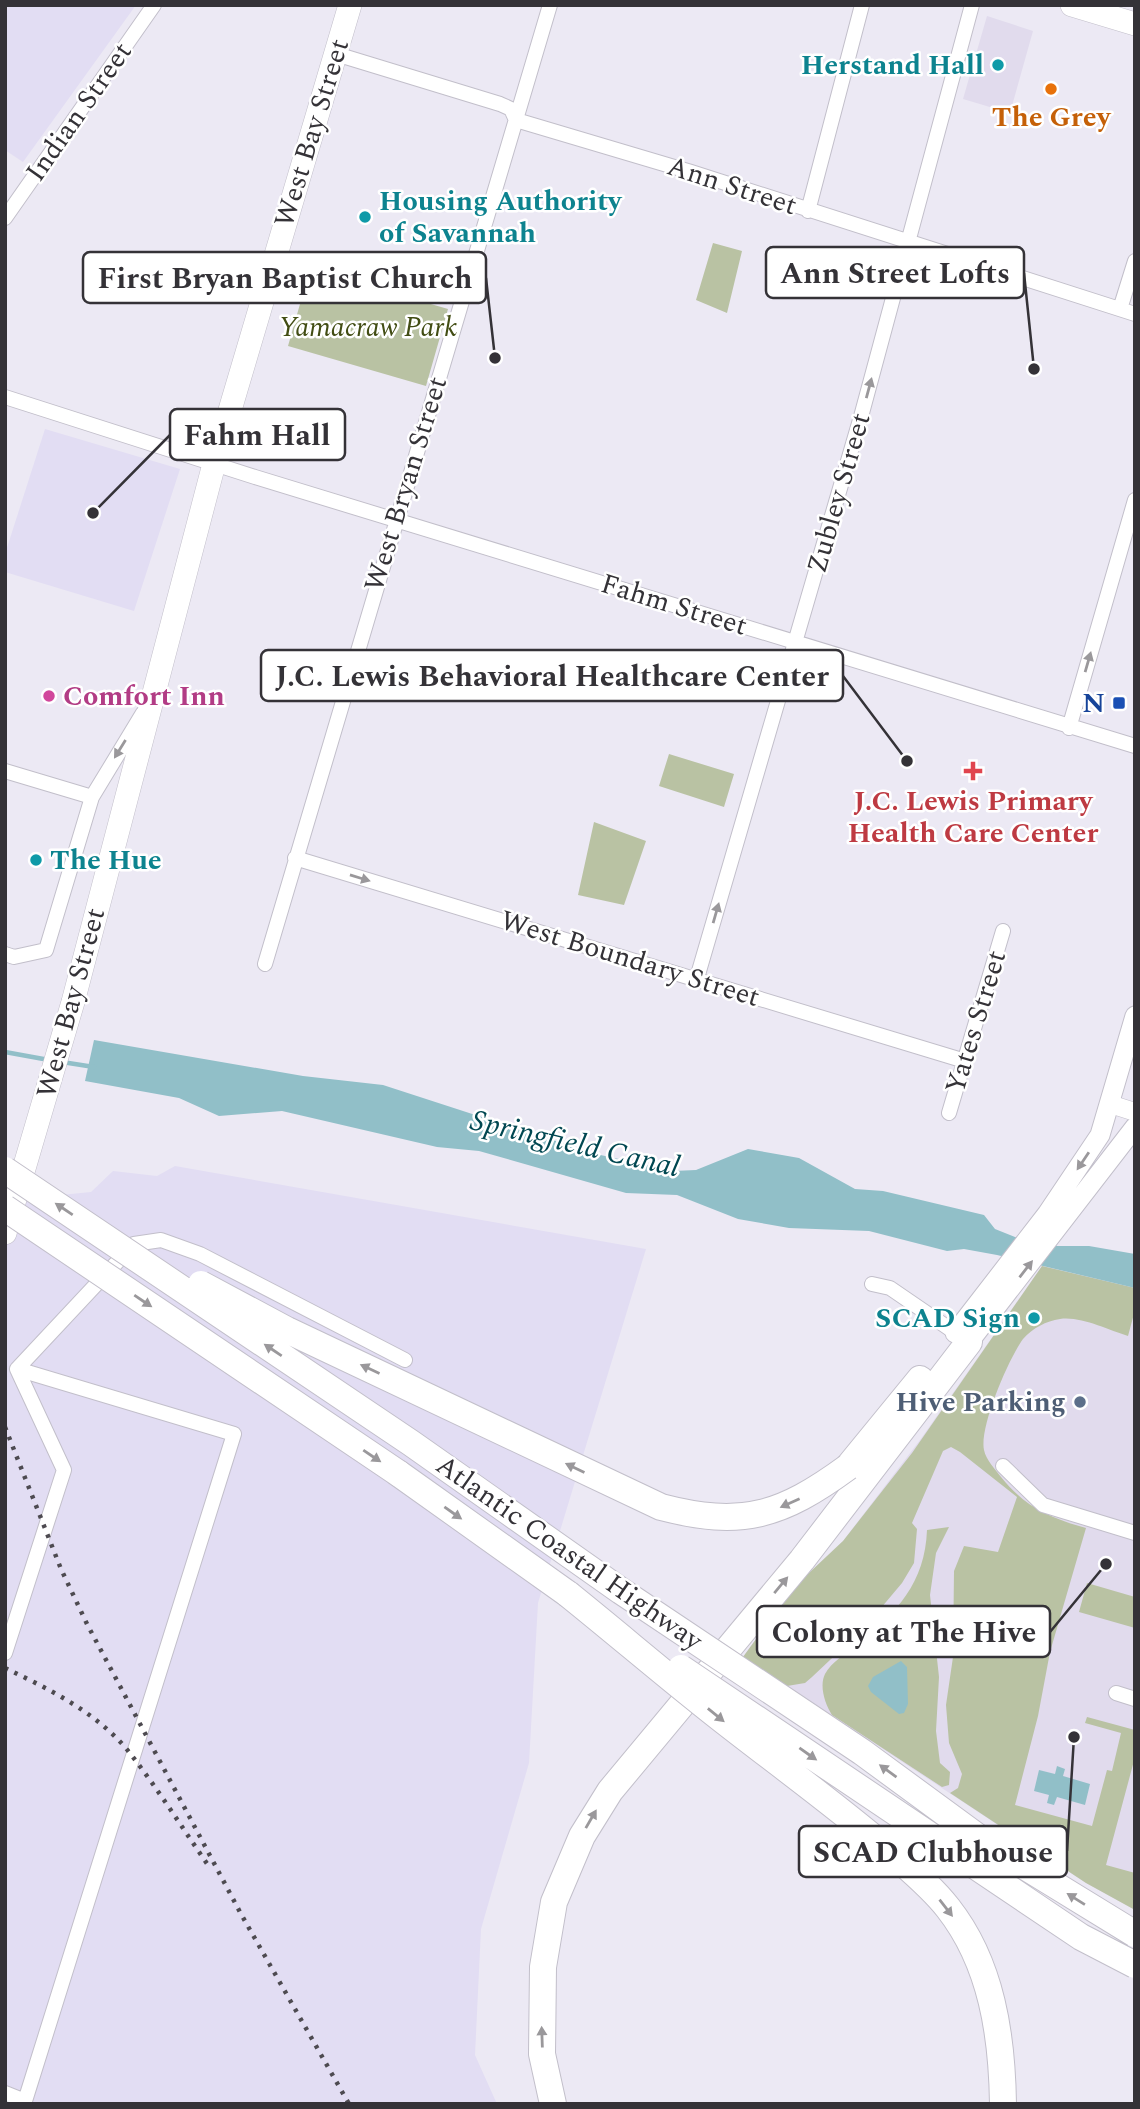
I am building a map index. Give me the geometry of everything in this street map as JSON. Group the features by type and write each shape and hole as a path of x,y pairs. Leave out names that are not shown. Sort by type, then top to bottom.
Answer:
{"highway":[{"name":"Atlantic Coastal Highway","path":"5,1170 411,1443 632,1598 862,1752 982,1840 1135,1934"},
{"name":"Atlantic Coastal Highway","path":"5,1209 398,1473 568,1594 1082,1937 1135,1965"},
{"path":"106,1238 287,1331 661,1507 699,1516 738,1518 796,1501 848,1467 962,1337"},
{"path":"553,2104 542,2054 543,1967 554,1902 582,1836 610,1791 802,1560 962,1337"},
{"path":"568,1594 720,1718 821,1794 918,1876 949,1909 974,1952 990,1995 1002,2047 1003,2104"}],"main road":[{"name":"West Bay Street","path":"5,1233 73,1002 214,464 351,5"},
{"path":"1072,5 1135,24"},
{"path":"1057,1216 1100,1135 1135,1016"},
{"path":"962,1337 1057,1216 1135,1127"}],"street":[{"name":"Indian Street","path":"5,218 154,5"},
{"name":"West Bryan Street","path":"265,964 550,5"},
{"path":"808,211 862,5"},
{"name":"Zubley Street","path":"697,978 862,413 972,5"},
{"name":"Ann Street","path":"336,54 499,104 511,109 516,120 691,172 1135,314"},
{"path":"1120,309 1135,261"},
{"name":"Fahm Street","path":"5,397 214,464 935,683 1069,728 1135,746"},
{"path":"1069,728 1135,500"},
{"path":"5,954 14,957 46,950 92,797 150,702"},
{"path":"5,771 92,797"},
{"name":"West Boundary Street","path":"295,858 965,1060"},
{"name":"Yates Street","path":"949,1113 1003,930"},
{"path":"1110,1104 1135,1112"},
{"path":"17,1369 134,1244 161,1240 200,1254 405,1360"},
{"path":"872,1284 890,1288 962,1337"},
{"path":"5,1653 64,1470 17,1369"},
{"path":"5,2093 25,2101 234,1434 17,1369"},
{"path":"1003,1466 1043,1505 1135,1532"},
{"path":"1116,1693 1135,1699"}],"shaded area":[{"path":"5,5 136,5 23,162 5,150"},
{"name":"Herstand Hall","path":"987,16 1033,31 1010,113 963,99"},
{"path":"45,429 180,469 134,611 5,572 5,554"},
{"path":"5,1157 61,1195 91,1192 113,1171 157,1176 175,1166 646,1249 538,1603 529,1763 481,1929 475,2055 497,2104 5,2104"},
{"path":"1042,1266 1135,1288 1135,1910 1086,1883 743,1657 793,1588 843,1541 920,1440"}],"green space":[{"path":"713,243 742,251 727,313 696,300"},
{"name":"Yamacraw Park","path":"310,269 448,309 426,386 288,346"},
{"path":"669,754 734,774 724,807 659,786"},
{"path":"594,822 646,841 624,905 578,895"},
{"path":"1042,1266 1135,1288 1135,1310 1128,1336 1085,1321 1068,1319 1050,1321 1031,1332 1023,1339 1010,1361 986,1426 985,1454 1010,1487 1039,1510 1086,1528 1050,1652 1038,1716 1015,1805 1092,1826 1107,1770 1112,1771 1121,1733 1085,1723 1087,1717 1135,1730 1135,1757 1106,1865 1135,1873 1135,1910 1086,1883 950,1793 958,1788 962,1774 949,1743 946,1705 953,1657 954,1571 964,1546 998,1552 1017,1497 960,1452 951,1447 943,1451 912,1523 917,1529 914,1563 902,1583 865,1627 805,1683 787,1686 743,1657 793,1588 843,1541 912,1453"},
{"path":"949,1527 936,1553 930,1595 939,1677 936,1731 940,1763 950,1772 949,1785 942,1787 832,1715 825,1700 823,1679 831,1666 885,1621 906,1595 921,1566 927,1530"},
{"path":"1087,1583 1135,1597 1135,1628 1079,1612"}],"water":[{"path":"94,1040 303,1076 383,1085 596,1154 673,1171 696,1170 748,1149 799,1158 855,1189 883,1191 984,1215 995,1229 1015,1237 1057,1246 1089,1246 1135,1254 1135,1288 997,1255 964,1249 947,1251 869,1231 789,1228 738,1219 677,1195 626,1193 479,1151 437,1147 282,1111 219,1116 179,1098 85,1081"},
{"path":"901,1661 907,1667 908,1704 904,1713 899,1714 871,1692 868,1686 873,1677"},
{"path":"1057,1766 1065,1769 1063,1776 1090,1784 1085,1805 1057,1797 1054,1805 1047,1803 1049,1795 1034,1791 1039,1770 1055,1774"}],"waterway":[{"name":"Springfield Canal","path":"5,1052 49,1060"},
{"name":"Springfield Canal","path":"62,1062 94,1067"}],"railway":[{"path":"5,1427 61,1569 87,1624 241,1914 349,2104"},
{"path":"5,1668 72,1703 117,1738 150,1780 210,1868"}],"place":[{"name":"Herstand Hall","path":"998,65"},
{"name":"The Grey","path":"1051,89"},
{"name":"Housing Authority of Savannah","path":"365,217"},
{"name":"First Bryan Baptist Church","path":"495,358"},
{"name":"Ann Street Lofts","path":"1034,369"},
{"name":"Fahm Hall","path":"93,513"},
{"name":"Comfort Inn","path":"49,696"},
{"name":"N","path":"1119,703"},
{"name":"J.C. Lewis Behavioral Healthcare Center","path":"907,761"},
{"name":"J.C. Lewis Primary Health Care Center","path":"973,771"},
{"name":"The Hue","path":"36,860"},
{"name":"SCAD Sign","path":"1034,1318"},
{"name":"Hive Parking","path":"1080,1402"},
{"name":"Colony at The Hive","path":"1106,1564"},
{"name":"SCAD Clubhouse","path":"1074,1737"}]}
